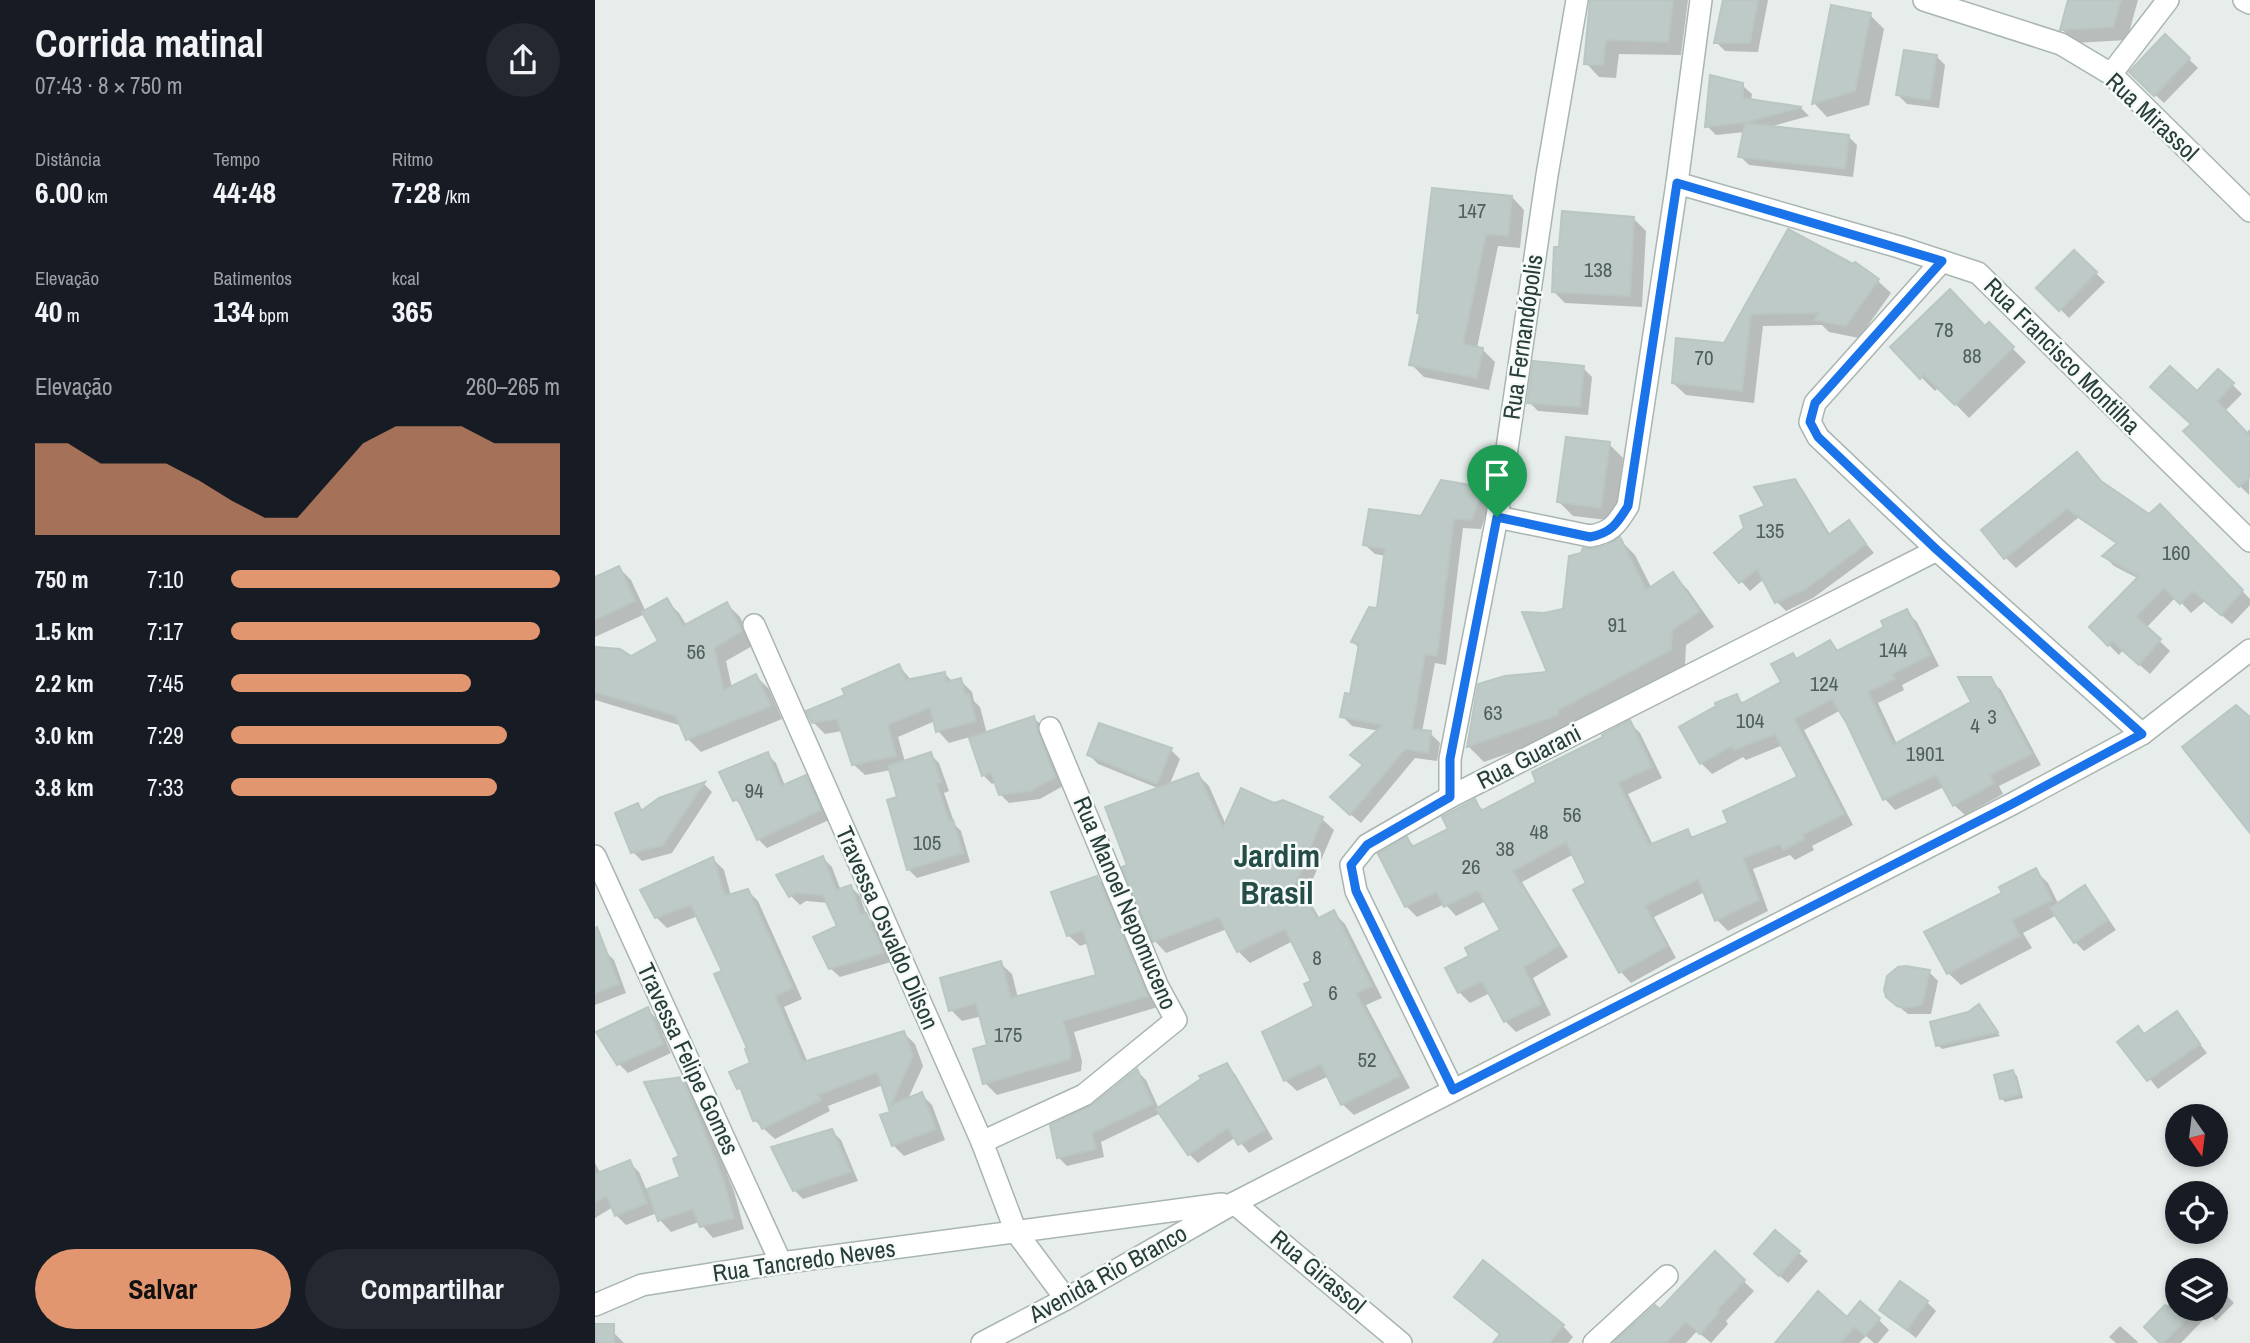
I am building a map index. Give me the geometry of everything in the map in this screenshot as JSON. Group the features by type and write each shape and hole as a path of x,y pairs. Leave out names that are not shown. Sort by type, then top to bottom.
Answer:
{"street":[{"name":"Rua Fernandópolis","path":"1450,797 1450,759 1497,517 1547,175 1577,0"},
{"path":"1497,517 1590,537 1605,534 1616,525 1628,506 1677,183 1701,0"},
{"name":"Rua Mirassol","path":"1924,0 2061,44 2111,74 2250,211"},
{"path":"2111,74 2168,0"},
{"path":"2245,0 2250,3"},
{"name":"Rua Francisco Montilha","path":"1677,183 1977,273 2250,541"},
{"path":"1942,261 1815,403 1810,422 1818,437 1937,550 2142,734"},
{"name":"Rua Guarani","path":"1453,1090 1356,891 1351,865 1367,845 1450,797 1937,550"},
{"name":"Travessa Osvaldo Dilson","path":"754,625 982,1142 1016,1232"},
{"name":"Avenida Rio Branco","path":"982,1343 1066,1299 1234,1203 2012,804 2142,734 2250,650"},
{"name":"Rua Manoel Nepomuceno","path":"982,1142 1084,1095 1176,1020 1158,987 1050,728"},
{"name":"Travessa Felipe Gomes","path":"595,856 781,1263"},
{"name":"Rua Tancredo Neves","path":"595,1305 642,1285 781,1263 1234,1203"},
{"name":"Rua Girassol","path":"1234,1203 1397,1342"},
{"path":"1016,1232 1066,1299"},
{"path":"1594,1343 1667,1276"}],"building":[{"path":"1590,0 1673,0 1668,42 1606,40 1603,65 1584,64"},
{"path":"1723,0 1758,0 1750,43 1714,43"},
{"path":"2068,0 2121,0 2113,27 2060,30"},
{"path":"1831,5 1871,13 1855,91 1812,104"},
{"path":"2165,34 2190,58 2154,96 2129,72"},
{"path":"1904,50 1937,55 1930,100 1896,95"},
{"path":"1710,75 1743,83 1743,98 1802,107 1747,122 1705,127"},
{"path":"1745,123 1849,135 1845,169 1738,157"},
{"path":"1432,188 1512,196 1508,236 1486,234 1463,344 1483,348 1477,378 1409,365 1420,314 1417,313"},
{"path":"1562,211 1634,217 1630,296 1552,292 1554,247 1559,247"},
{"path":"1788,229 1853,264 1855,262 1879,279 1846,326 1814,320 1819,313 1751,314 1742,391 1672,383 1676,338 1724,343"},
{"path":"2074,250 2097,272 2059,311 2036,288"},
{"path":"1950,289 1985,326 1989,322 2014,347 1955,405 1924,375 1920,379 1890,347"},
{"path":"1533,361 1584,366 1580,407 1527,403"},
{"path":"2170,366 2197,391 2218,369 2234,383 2217,401 2250,436 2250,477 2239,487 2183,431 2191,424 2150,387"},
{"path":"1566,437 1610,442 1601,508 1557,502"},
{"path":"2077,452 2101,481 2149,514 2160,504 2243,590 2221,615 2193,591 2180,604 2164,588 2136,617 2161,639 2139,665 2112,641 2108,646 2089,627 2139,576 2102,556 2117,543 2067,509 2004,559 1981,530"},
{"path":"1795,479 1828,535 1849,520 1866,544 1804,590 1775,603 1757,569 1739,583 1714,553 1744,528 1740,516 1765,506 1754,487"},
{"path":"1441,480 1483,487 1472,520 1454,519 1437,656 1425,654 1412,729 1431,731 1428,753 1405,749 1350,815 1330,797 1363,765 1350,755 1383,725 1340,717 1345,693 1350,694 1359,644 1351,642 1369,607 1377,608 1385,549 1363,545 1369,509 1421,516"},
{"path":"1620,537 1646,590 1673,572 1700,611 1672,630 1671,650 1558,710 1558,715 1467,747 1478,684 1505,676 1547,672 1522,612 1544,613 1563,609 1569,556 1581,553 1583,548 1593,549 1607,545"},
{"path":"619,566 635,601 595,620 595,577"},
{"path":"667,598 683,626 727,602 742,631 714,648 724,690 756,674 771,706 686,740 676,716 595,692 595,647 620,649 631,656 658,641 642,612"},
{"path":"1907,609 1930,655 1892,674 1895,679 1868,692 1893,745 1971,702 1958,677 1991,677 2032,754 1990,775 1994,783 1953,806 1936,775 1883,800 1847,724 1832,699 1794,719 1844,814 1802,835 1804,839 1783,850 1780,844 1743,858 1759,900 1715,921 1698,879 1645,906 1667,946 1619,973 1573,890 1586,883 1566,842 1513,871 1559,946 1524,967 1541,1004 1504,1022 1482,981 1458,993 1445,968 1469,956 1465,948 1500,930 1478,890 1444,907 1437,892 1405,907 1378,854 1407,837 1412,847 1448,829 1442,817 1475,799 1481,811 1536,782 1532,772 1603,737 1602,735 1630,720 1652,767 1618,783 1649,845 1688,829 1691,838 1728,823 1723,811 1797,777 1795,772 1775,734 1734,750 1732,746 1700,764 1679,727 1716,706 1715,703 1737,694 1741,704 1781,682 1771,664 1793,653 1796,659 1830,640 1837,651 1884,627 1881,621"},
{"path":"899,664 906,680 945,672 946,682 961,678 965,695 969,694 976,721 936,732 930,707 888,725 896,756 852,765 837,719 812,723 806,711 845,695 842,689"},
{"path":"2236,705 2250,717 2250,833 2182,747"},
{"path":"1034,716 1055,777 1031,791 999,795 991,772 982,776 969,738"},
{"path":"1099,723 1172,748 1157,784 1087,755"},
{"path":"768,752 781,786 806,775 821,810 757,840 738,799 733,801 719,772"},
{"path":"931,752 941,782 937,784 949,821 953,820 963,853 907,870 887,800 897,797 888,766"},
{"path":"1198,773 1223,828 1241,788 1274,803 1283,800 1323,817 1297,881 1290,890 1299,885 1317,919 1334,910 1372,986 1356,993 1400,1076 1341,1105 1321,1064 1284,1081 1262,1032 1314,1006 1304,984 1311,981 1285,929 1237,952 1219,917 1153,942 1122,867 1127,865 1105,807"},
{"path":"705,782 663,845 631,853 615,813 638,803 641,811 659,798"},
{"path":"823,856 836,890 851,885 861,915 866,913 883,953 829,969 813,937 837,926 823,895 796,893 789,897 776,875"},
{"path":"713,857 725,896 748,889 793,988 775,996 803,1062 904,1031 913,1055 891,1105 922,1092 936,1129 892,1146 880,1115 890,1112 877,1072 818,1095 821,1100 762,1129 758,1120 753,1121 740,1087 737,1089 729,1072 750,1063 745,1049 747,1048 714,974 722,971 691,905 655,918 640,890"},
{"path":"2036,868 2052,900 2012,920 2020,936 1947,974 1924,932 2002,893 1999,887"},
{"path":"1097,876 1148,996 1063,1021 1071,1048 1070,1059 983,1084 973,1049 987,1045 976,1003 949,1011 940,978 1001,961 1011,998 1096,975 1083,930 1067,936 1051,892"},
{"path":"2085,885 2108,920 2074,943 2050,908"},
{"path":"597,927 619,984 595,993 595,928"},
{"path":"1898,967 1930,970 1922,1005 1904,1008 1886,997 1884,990 1887,976"},
{"path":"1979,1004 1998,1032 1936,1046 1930,1022 1968,1012"},
{"path":"648,1007 663,1044 617,1065 596,1032"},
{"path":"2177,1011 2200,1044 2147,1081 2117,1042 2138,1026 2144,1034"},
{"path":"1227,1063 1265,1130 1238,1145 1228,1128 1188,1155 1156,1109 1201,1079 1199,1076"},
{"path":"1137,1069 1153,1104 1092,1133 1096,1149 1057,1158 1050,1125 1092,1105"},
{"path":"2013,1070 2020,1094 2000,1099 1994,1075"},
{"path":"682,1077 723,1178 734,1218 700,1227 693,1209 658,1221 647,1189 680,1177 673,1159 679,1156 644,1082"},
{"path":"832,1129 851,1172 793,1191 771,1147"},
{"path":"630,1160 647,1203 615,1216 607,1196 595,1202 595,1174"},
{"path":"1775,1230 1800,1251 1779,1276 1754,1254"},
{"path":"1715,1251 1745,1280 1717,1310 1719,1313 1700,1334 1686,1322 1666,1343 1613,1343 1655,1305 1660,1309"},
{"path":"1483,1260 1564,1325 1549,1343 1493,1343 1500,1334 1454,1297"},
{"path":"1900,1281 1928,1301 1907,1330 1879,1310"},
{"path":"1818,1291 1847,1317 1860,1301 1880,1318 1865,1336 1855,1327 1839,1343 1775,1343"},
{"path":"2165,1305 2165,1321 2184,1321 2163,1343 2144,1327"},
{"path":"595,1324 614,1324 614,1343 600,1343 595,1338"}],"district":[{"name":"Jardim Brasil","path":"1277,874"}],"route":[{"path":"1677,183 1942,261 1815,403 1810,422 1818,437 1937,550 2142,734 2012,804 1453,1090 1356,891 1351,865 1367,845 1450,797 1450,759 1497,517 1590,537 1605,534 1615,527 1628,506 1677,183"}]}
